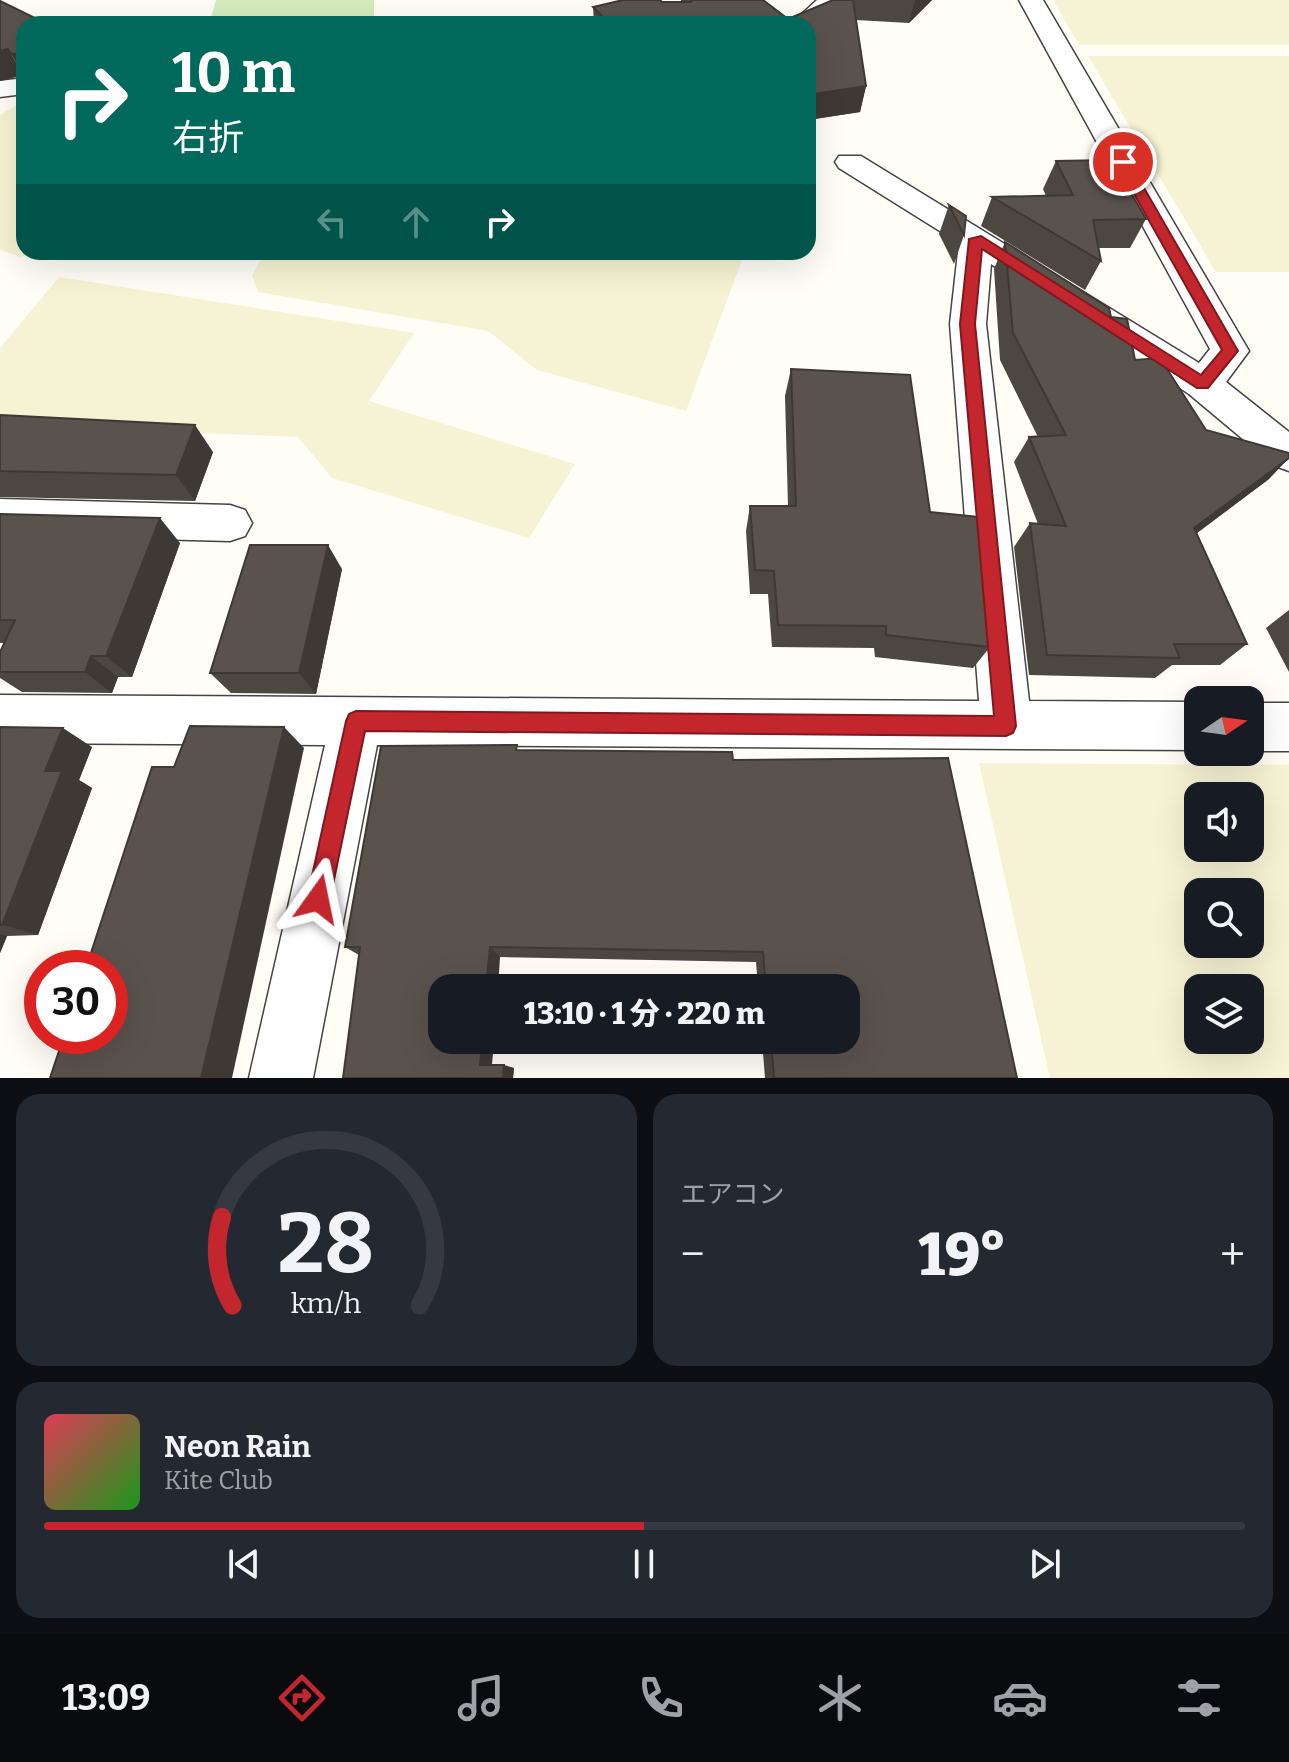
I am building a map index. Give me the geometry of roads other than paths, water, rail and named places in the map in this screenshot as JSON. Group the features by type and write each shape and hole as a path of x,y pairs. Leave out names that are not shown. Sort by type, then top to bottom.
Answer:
{"street":[{"path":"813,16 832,0"},
{"path":"1031,0 1230,351 1203,384"},
{"path":"850,162 1203,384 1289,455"},
{"path":"976,239 968,324 1006,726"},
{"path":"0,517 230,523"},
{"path":"0,719 1184,726"},
{"path":"281,1078 356,721"},
{"path":"1264,727 1289,727"}]}
